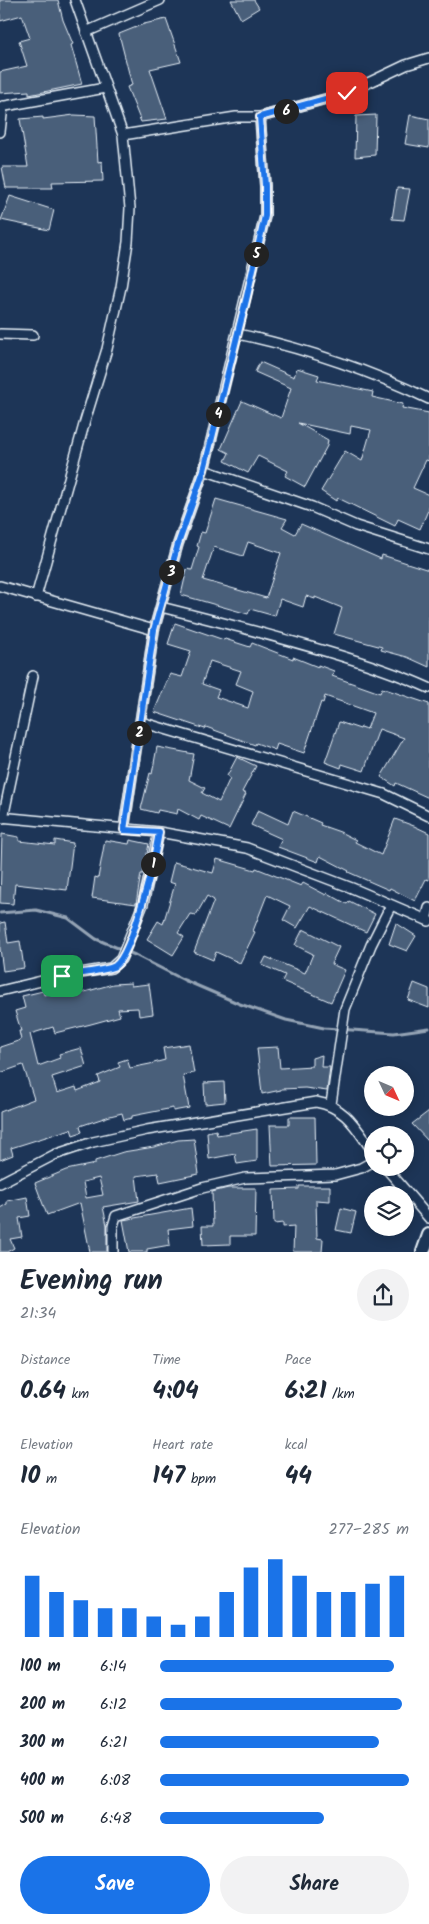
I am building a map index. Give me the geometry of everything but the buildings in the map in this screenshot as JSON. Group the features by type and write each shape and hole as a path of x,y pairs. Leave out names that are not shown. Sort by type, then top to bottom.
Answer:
{"street":[{"path":"36,597 107,349 121,287 128,242 130,208 123,135 75,0"},
{"path":"86,32 160,0"},
{"path":"123,135 236,117 260,117 347,93 406,65 429,58"},
{"path":"0,132 1,106 105,88"},
{"path":"124,830 154,630 178,544 204,470 265,216 265,186 260,117"},
{"path":"0,334 33,335"},
{"path":"238,334 309,351 429,399"},
{"path":"204,470 312,507 356,526 429,549"},
{"path":"0,586 154,630"},
{"path":"161,607 269,634 333,653 408,678 429,688"},
{"path":"33,676 1,818 159,832 247,848 428,921 429,908"},
{"path":"141,722 384,794 429,816"},
{"path":"0,991 62,976 111,968 121,959 143,904 159,832"},
{"path":"331,1104 346,1009 371,945 392,905"},
{"path":"0,1183 54,1155 93,1142 147,1130 316,1102 331,1104 347,1116 364,1139"},
{"path":"113,1252 113,1226 116,1216 202,1188 245,1178 336,1175 364,1166"},
{"path":"393,1176 429,1218"},
{"path":"423,1252 429,1235"}],"waterway":[{"path":"0,913 36,910 68,918 96,939 240,1004 286,1020 324,1028 394,1033 429,1028"}],"route":[{"path":"62,976 111,968 121,959 143,904 156,850 159,832 124,830 130,785 154,630 178,544 204,470 265,216 265,186 260,117 347,93"}]}
